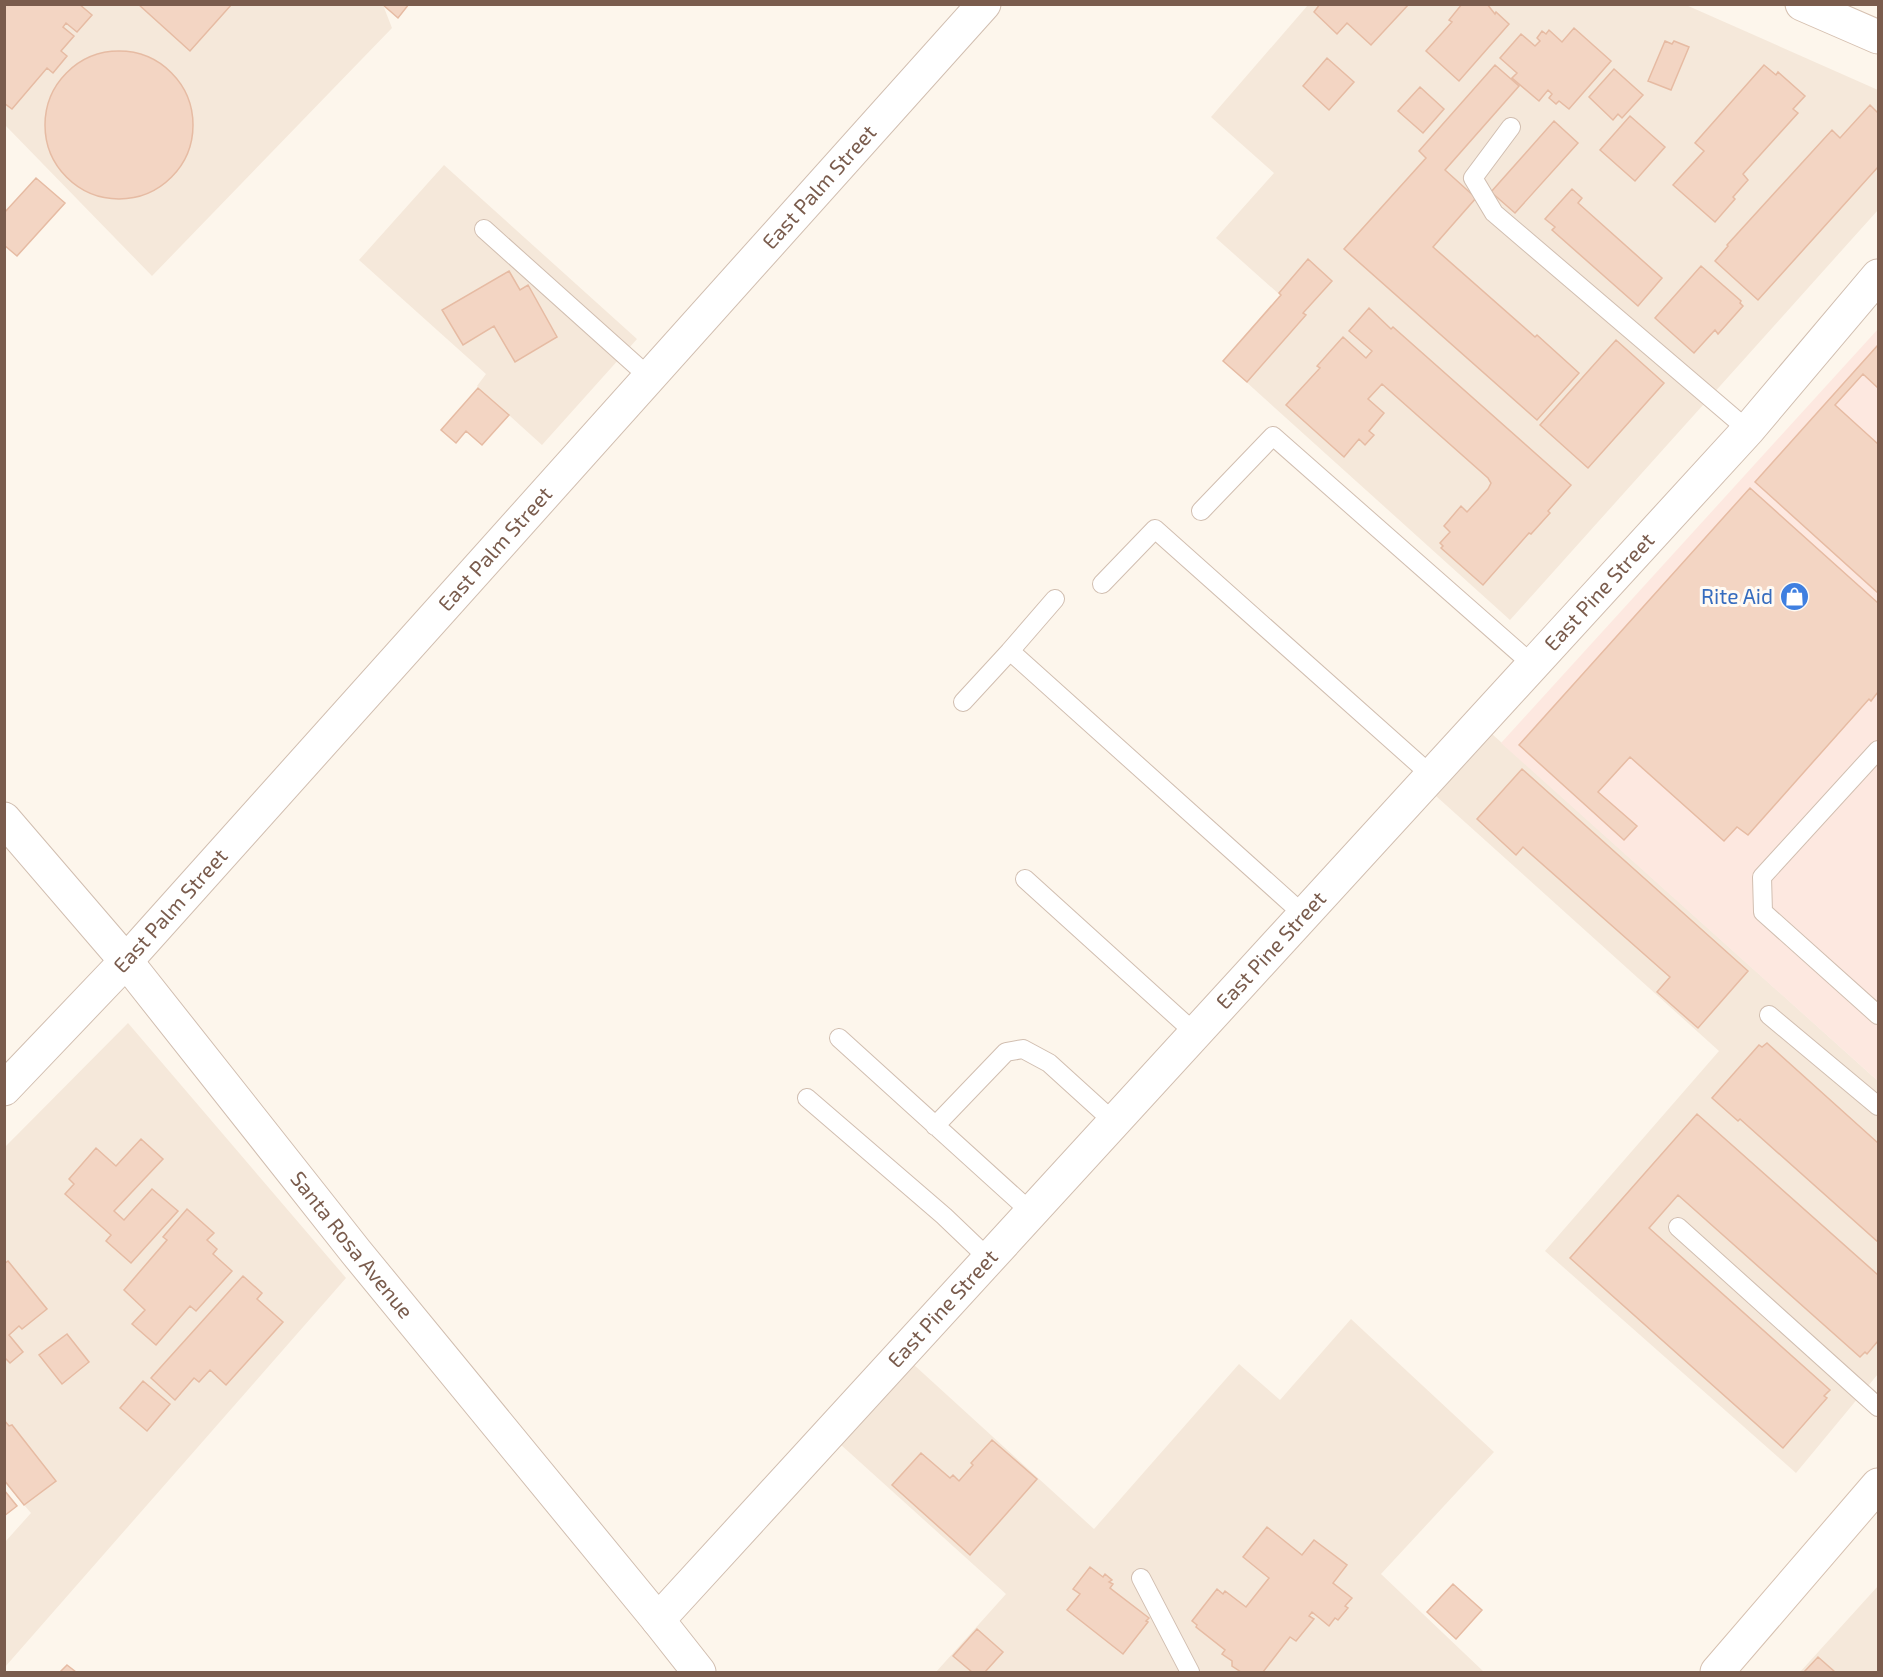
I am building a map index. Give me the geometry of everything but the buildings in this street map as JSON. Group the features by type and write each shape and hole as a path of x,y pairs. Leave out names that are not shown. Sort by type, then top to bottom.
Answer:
{"street":[{"name":"East Palm Street","path":"4,1089 126,962 984,4"},
{"path":"1802,4 1878,37"},
{"name":"East Pine Street","path":"658,1620 1748,430 1878,276"},
{"name":"Santa Rosa Avenue","path":"4,819 126,962 356,1252 699,1672"},
{"path":"1717,1672 1878,1485"}],"lane":[{"path":"1511,128 1473,178 1494,213 1748,430"},
{"path":"484,229 649,377"},
{"path":"1201,511 1273,436 1533,665"},
{"path":"1102,584 1155,529 1431,775"},
{"path":"963,702 1055,599"},
{"path":"1010,651 1304,915"},
{"path":"1878,750 1762,877 1763,912 1878,1015"},
{"path":"1025,879 1195,1033"},
{"path":"1769,1015 1878,1106"},
{"path":"839,1038 1032,1213"},
{"path":"935,1126 998,1059 1014,1049 1031,1052 1049,1063 1114,1122"},
{"path":"807,1098 944,1216 989,1259"},
{"path":"1678,1227 1878,1407"},
{"path":"1140,1578 1190,1672"}],"shaded area":[{"path":"5,5 383,5 392,28 152,276 5,125"},
{"path":"1308,5 1686,5 1878,90 1878,210 1510,620 1223,361 1280,295 1216,238 1274,173 1211,117"},
{"path":"444,165 637,339 542,445 477,386 486,374 359,260"},
{"path":"1878,329 1878,1081 1501,743"},
{"path":"1492,734 1878,1081 1878,1374 1796,1473 1545,1251 1719,1051 1436,796"},
{"path":"128,1023 346,1278 5,1667 5,1542 31,1513 5,1483 5,1147"},
{"path":"1351,1319 1494,1452 1381,1574 1484,1672 936,1672 1006,1594 840,1444 913,1364 1094,1529 1239,1364 1280,1400"},
{"path":"1878,1586 1878,1672 1800,1672"}],"place":[{"name":"Rite Aid","path":"1794,597"}]}
